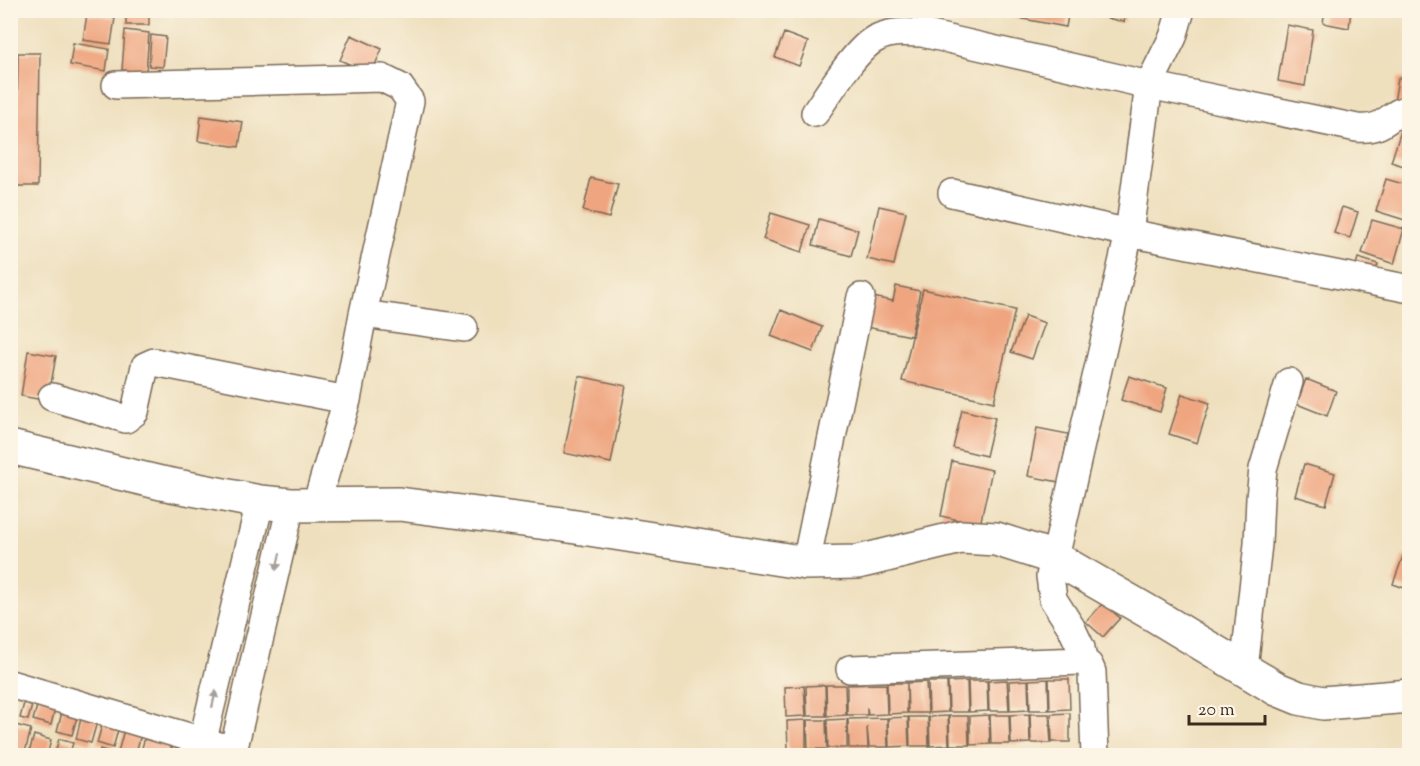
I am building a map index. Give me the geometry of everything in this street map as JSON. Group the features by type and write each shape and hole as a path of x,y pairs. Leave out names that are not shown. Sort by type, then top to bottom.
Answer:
{"street":[{"path":"1083,661 1081,648 1071,627 1053,599 1050,576 1129,233 1149,85 1173,37 1181,10"},
{"path":"815,113 867,45 883,36 904,32 922,33 1149,85 1365,129 1382,125 1403,110 1410,109"},
{"path":"116,85 382,78 400,87 410,101 363,314 347,400 289,504 201,748"},
{"path":"952,193 1129,233 1410,289"},
{"path":"806,563 861,297"},
{"path":"363,314 464,328"},
{"path":"52,397 126,419 135,412 145,366 154,362 347,400"},
{"path":"1244,669 1258,544 1263,469 1289,382"},
{"path":"10,447 161,483 289,504 411,505 574,527 806,563 858,562 945,539 976,536 996,539 1055,558 1277,689 1312,702 1323,703 1410,696"},
{"path":"10,684 201,748 233,753 289,504"},
{"path":"850,669 1083,661 1089,665 1092,672 1095,756"}],"building":[{"path":"126,10 149,10 149,25 126,25"},
{"path":"479,10 499,10 498,17 479,14"},
{"path":"998,10 1069,10 1066,27 997,14"},
{"path":"1095,10 1126,10 1124,22 1094,15"},
{"path":"1294,10 1313,10 1312,15"},
{"path":"1325,10 1351,10 1349,28 1323,23"},
{"path":"87,14 115,18 111,44 83,40"},
{"path":"1287,25 1313,30 1305,86 1278,81"},
{"path":"125,30 149,33 146,72 122,70"},
{"path":"784,33 808,42 799,66 775,57"},
{"path":"151,35 166,37 163,67 149,66"},
{"path":"351,35 382,49 371,74 340,60"},
{"path":"73,43 109,49 106,71 70,65"},
{"path":"18,53 40,53 38,186 16,186"},
{"path":"1398,78 1410,80 1410,106 1394,103"},
{"path":"201,116 243,122 239,147 198,141"},
{"path":"1405,118 1410,119 1410,168 1391,162"},
{"path":"591,178 618,184 609,218 583,211"},
{"path":"1386,179 1410,186 1410,206 1405,220 1376,211"},
{"path":"879,206 906,212 894,265 867,259"},
{"path":"1342,207 1358,212 1350,238 1334,233"},
{"path":"771,213 810,225 802,252 763,239"},
{"path":"819,219 858,230 851,256 813,245"},
{"path":"1372,220 1404,229 1394,264 1362,253"},
{"path":"1358,258 1378,264 1374,278 1354,272"},
{"path":"896,286 920,291 911,336 866,327 872,297 893,301"},
{"path":"923,289 1015,310 994,402 902,381"},
{"path":"781,310 822,327 813,352 771,336"},
{"path":"1025,316 1045,323 1032,359 1011,352"},
{"path":"28,351 56,356 48,401 21,396"},
{"path":"579,376 626,386 611,463 564,453"},
{"path":"1129,376 1167,388 1160,412 1121,400"},
{"path":"1306,379 1336,391 1327,416 1297,404"},
{"path":"1182,394 1210,403 1197,443 1169,434"},
{"path":"962,410 995,418 986,456 953,448"},
{"path":"1037,428 1068,434 1059,482 1028,476"},
{"path":"952,461 992,470 980,525 941,516"},
{"path":"1304,464 1335,473 1326,505 1295,496"},
{"path":"1403,556 1410,559 1410,590 1393,584"},
{"path":"1103,603 1120,618 1103,637 1086,622"},
{"path":"1048,679 1049,710 1030,710 1029,680"},
{"path":"1049,679 1069,679 1070,709 1050,710"},
{"path":"1007,680 1009,711 989,711 988,681"},
{"path":"1028,680 1029,710 1010,711 1009,681"},
{"path":"967,681 968,712 949,712 948,682"},
{"path":"968,681 987,681 988,711 969,712"},
{"path":"926,682 928,713 908,713 907,683"},
{"path":"928,682 947,682 948,712 929,713"},
{"path":"887,683 907,683 907,713 888,714"},
{"path":"886,684 887,714 868,715 867,708 867,715 847,715 847,685"},
{"path":"825,685 826,716 807,716 806,686"},
{"path":"826,685 845,685 846,715 827,716"},
{"path":"804,686 806,716 786,717 785,687"},
{"path":"26,696 34,698 28,720 20,718"},
{"path":"40,696 57,700 51,725 33,720"},
{"path":"65,701 80,706 72,735 57,731"},
{"path":"83,710 99,715 91,743 76,739"},
{"path":"1070,713 1070,742 1052,742 1051,714"},
{"path":"1029,714 1030,743 1011,744 1010,715"},
{"path":"1030,714 1049,714 1051,743 1031,743"},
{"path":"989,715 990,744 970,745 970,716"},
{"path":"990,715 1009,715 1010,744 991,744"},
{"path":"948,716 949,745 930,746 929,717"},
{"path":"949,716 968,716 969,745 950,745"},
{"path":"908,717 909,746 889,747 888,718"},
{"path":"909,717 928,717 929,746 910,746"},
{"path":"104,718 120,723 113,748 97,743"},
{"path":"887,718 888,747 869,747 867,727 868,748 849,748 848,719"},
{"path":"847,719 847,748 828,748 827,720"},
{"path":"806,720 806,749 788,750 787,721"},
{"path":"807,720 826,720 827,749 808,749"},
{"path":"12,724 31,729 24,756 10,753"},
{"path":"125,726 142,731 135,756 118,752"},
{"path":"147,731 174,738 169,756 158,756 141,751"},
{"path":"34,735 51,740 47,756 28,756"},
{"path":"59,739 73,743 69,756 54,756"},
{"path":"75,749 89,753 89,756 74,756"},
{"path":"100,749 119,755 119,756 98,756"}]}
